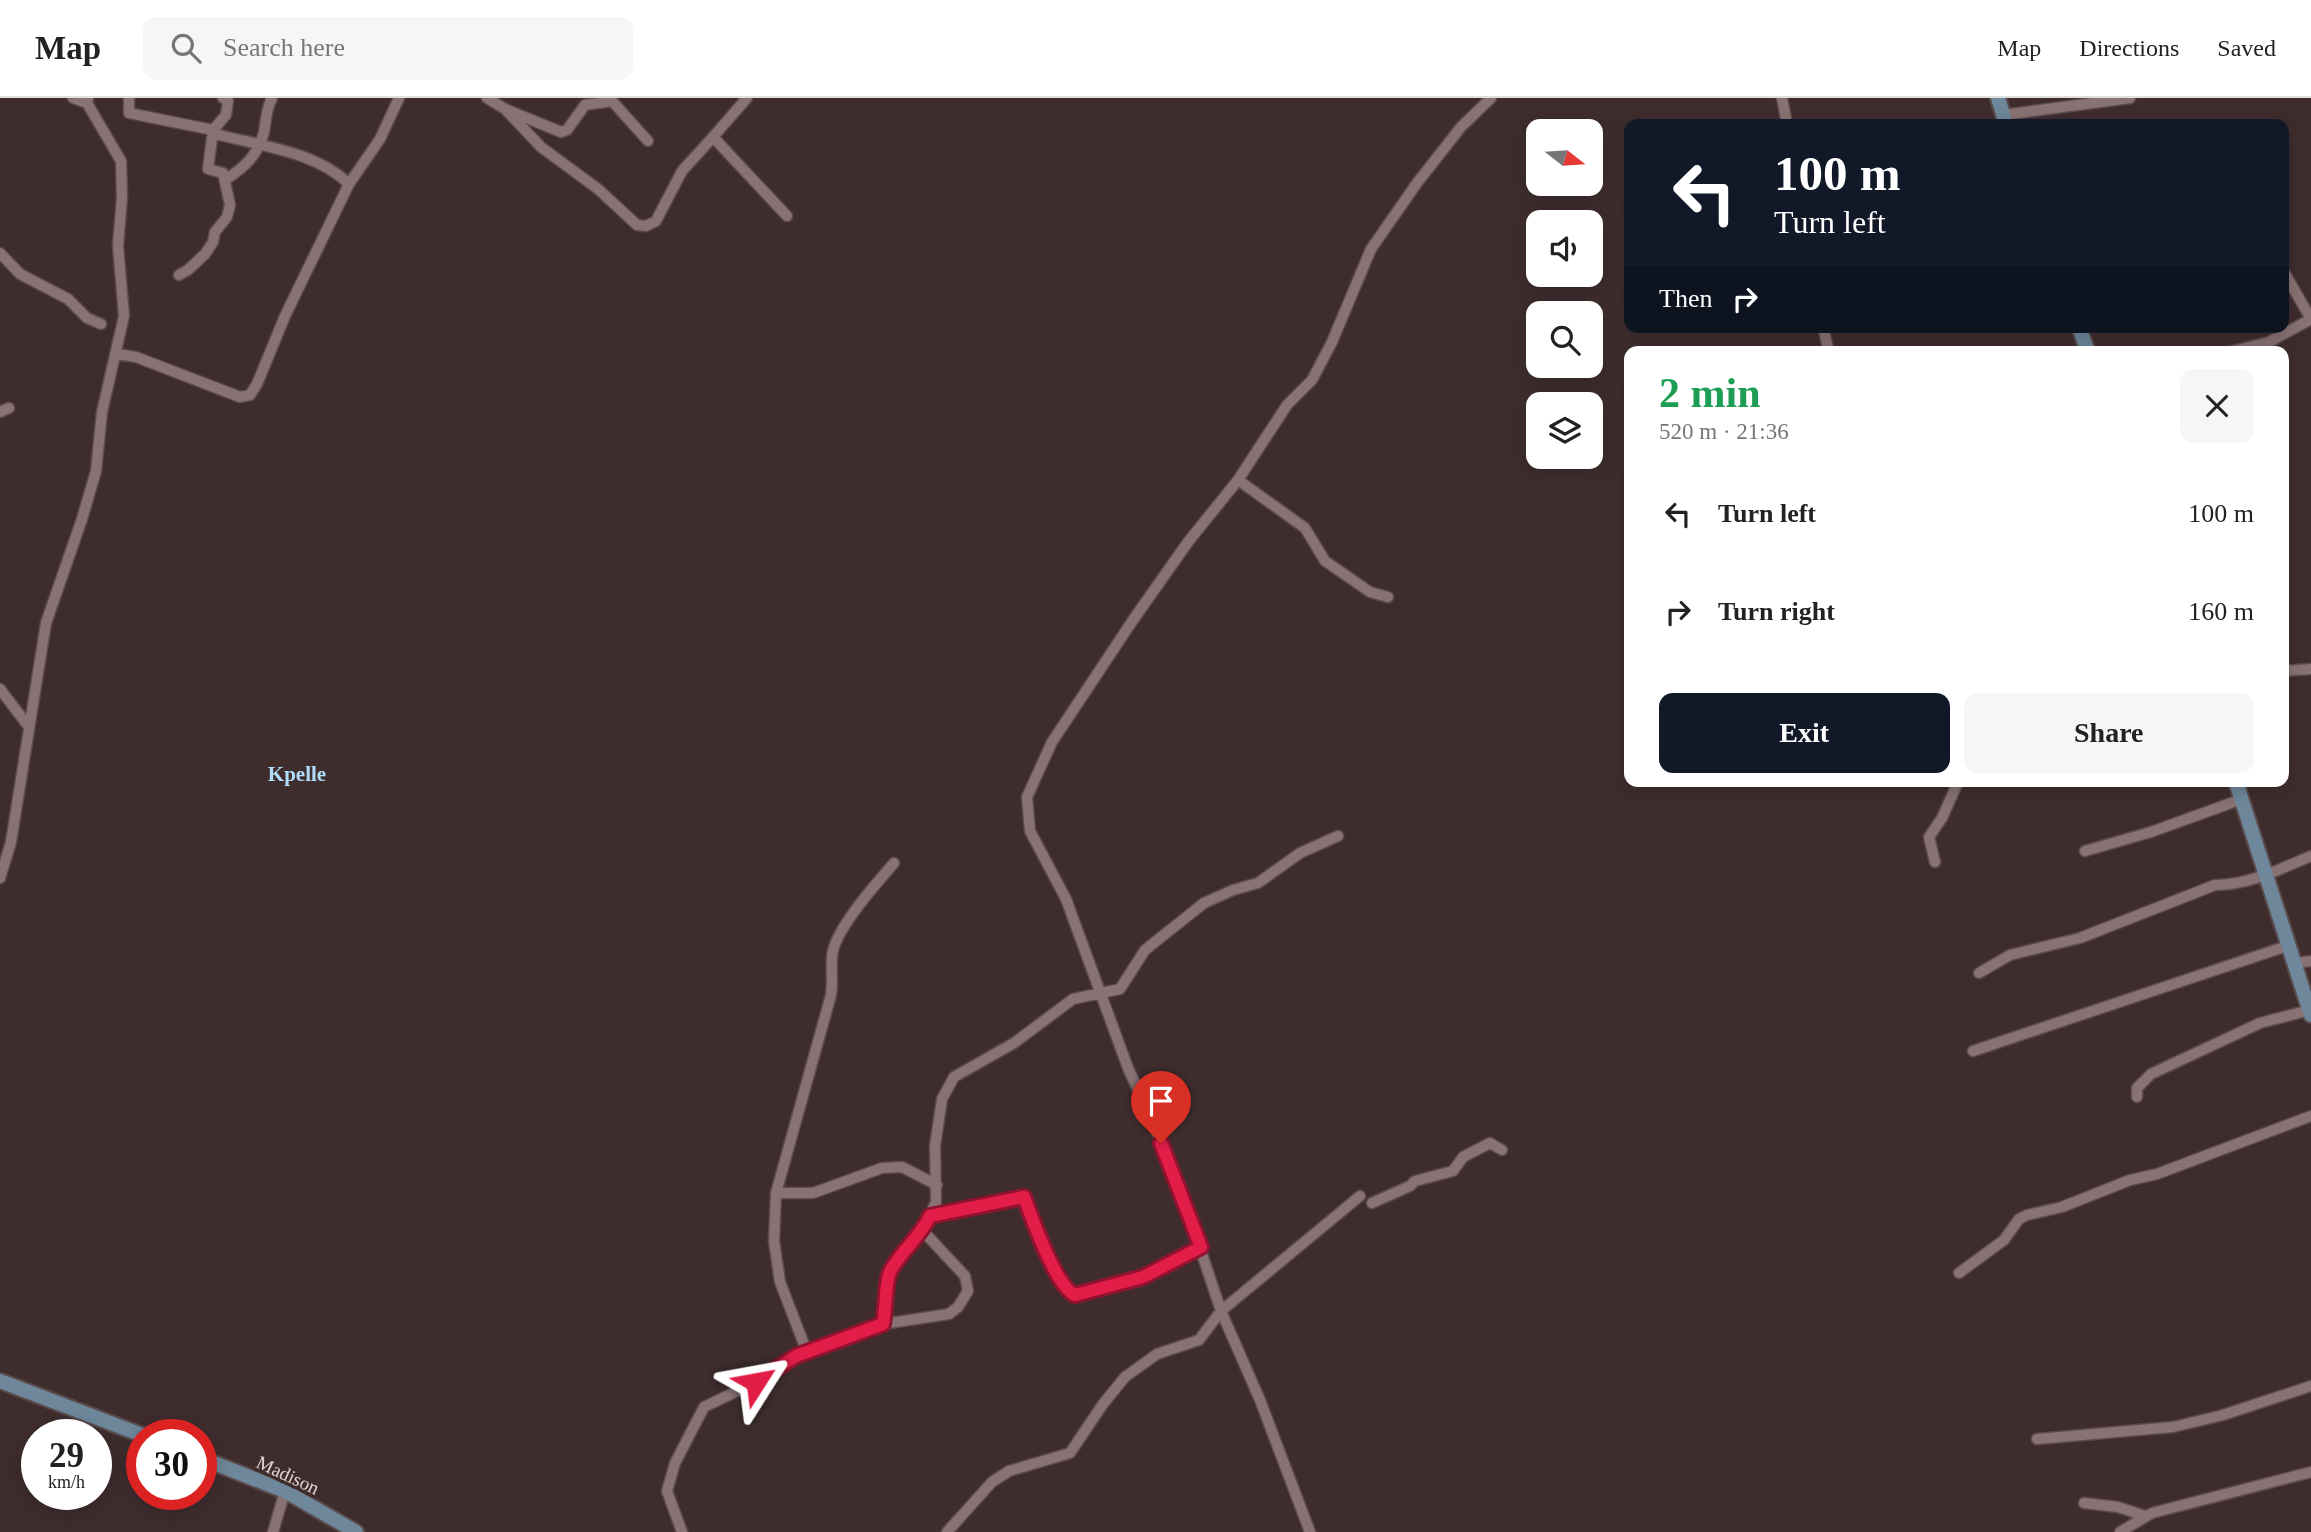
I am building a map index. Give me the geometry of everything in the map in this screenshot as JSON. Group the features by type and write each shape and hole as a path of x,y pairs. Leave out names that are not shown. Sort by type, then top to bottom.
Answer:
{"street":[{"path":"0,878 11,842 46,623 96,471 102,412 124,316 118,246 122,197 121,161 87,100 72,98"},
{"path":"129,98 129,113 213,130 216,134 309,158 341,176 349,184"},
{"path":"179,275 205,254 213,242 215,232 227,217 230,205 223,173 208,169 213,130 226,115 229,101 223,98"},
{"path":"225,180 247,166 259,146 265,114 272,98"},
{"path":"117,354 136,357 240,397 250,395 349,184 380,139 399,98"},
{"path":"487,98 505,109 561,132 567,130 584,105 612,101 648,141"},
{"path":"505,109 541,147 598,189 637,225 646,226 656,221 682,171 747,98"},
{"path":"1310,1532 1260,1400 1221,1311 1174,1170 1128,1068 1066,899 1030,831 1027,797 1052,742 1133,620 1188,542 1238,480 1287,405 1312,380 1332,342 1371,248 1461,127 1491,98"},
{"path":"1782,98 1786,119"},
{"path":"1998,98 2004,119 2130,98"},
{"path":"713,137 787,216"},
{"path":"0,253 20,274 68,299 87,318 101,324"},
{"path":"2289,281 2311,319 2289,331"},
{"path":"2253,346 2269,342 2285,333"},
{"path":"0,405 9,408 0,412"},
{"path":"1238,480 1305,528 1325,561 1370,592 1388,597"},
{"path":"2289,671 2311,669"},
{"path":"0,689 29,727"},
{"path":"1935,862 1929,837 1942,818 1956,787"},
{"path":"2137,1097 2137,1088 2151,1074 2260,1023 2310,1012 2304,962 2290,945 2238,787"},
{"path":"2085,851 2151,832 2242,799"},
{"path":"883,1324 887,1308 889,1272 923,1231 936,1202 936,1146 942,1099 954,1077 1014,1043 1073,999 1120,989 1145,950 1204,903 1233,890 1258,883 1300,853 1338,836"},
{"path":"1979,973 2010,955 2080,938 2216,885 2233,885 2311,856"},
{"path":"807,1352 780,1282 774,1241 776,1193 831,995 834,975 831,955 855,908 894,863"},
{"path":"1973,1051 2290,945"},
{"path":"1959,1273 2004,1240 2019,1219 2027,1214 2062,1207 2311,1116"},
{"path":"1372,1203 1410,1186 1415,1181 1453,1171 1463,1157 1481,1146 1490,1143 1502,1150"},
{"path":"776,1193 813,1193 882,1168 902,1167 937,1185"},
{"path":"947,1532 992,1482 1009,1471 1070,1453 1125,1377 1157,1354 1199,1340 1221,1311 1360,1196"},
{"path":"930,1216 1024,1197 1065,1289 1075,1295 1143,1277 1201,1247"},
{"path":"682,1532 667,1491 675,1463 704,1407 756,1382 796,1356 883,1324 949,1314 958,1307 968,1291 965,1276 923,1231"},
{"path":"0,1381 126,1429"},
{"path":"2037,1439 2173,1427 2223,1415 2311,1387"},
{"name":"Madison","path":"217,1464 285,1491 356,1532"},
{"path":"2120,1532 2145,1516 2311,1472"},
{"path":"272,1532 285,1491"},
{"path":"2084,1503 2118,1507 2145,1516"}],"district":[{"name":"Kpelle","path":"297,774"}],"route":[{"path":"756,1382 796,1356 883,1324 887,1308 889,1272 923,1231 930,1216 1024,1197 1052,1264 1065,1289 1072,1295 1103,1290 1143,1277 1201,1247 1174,1170 1161,1143"}]}
